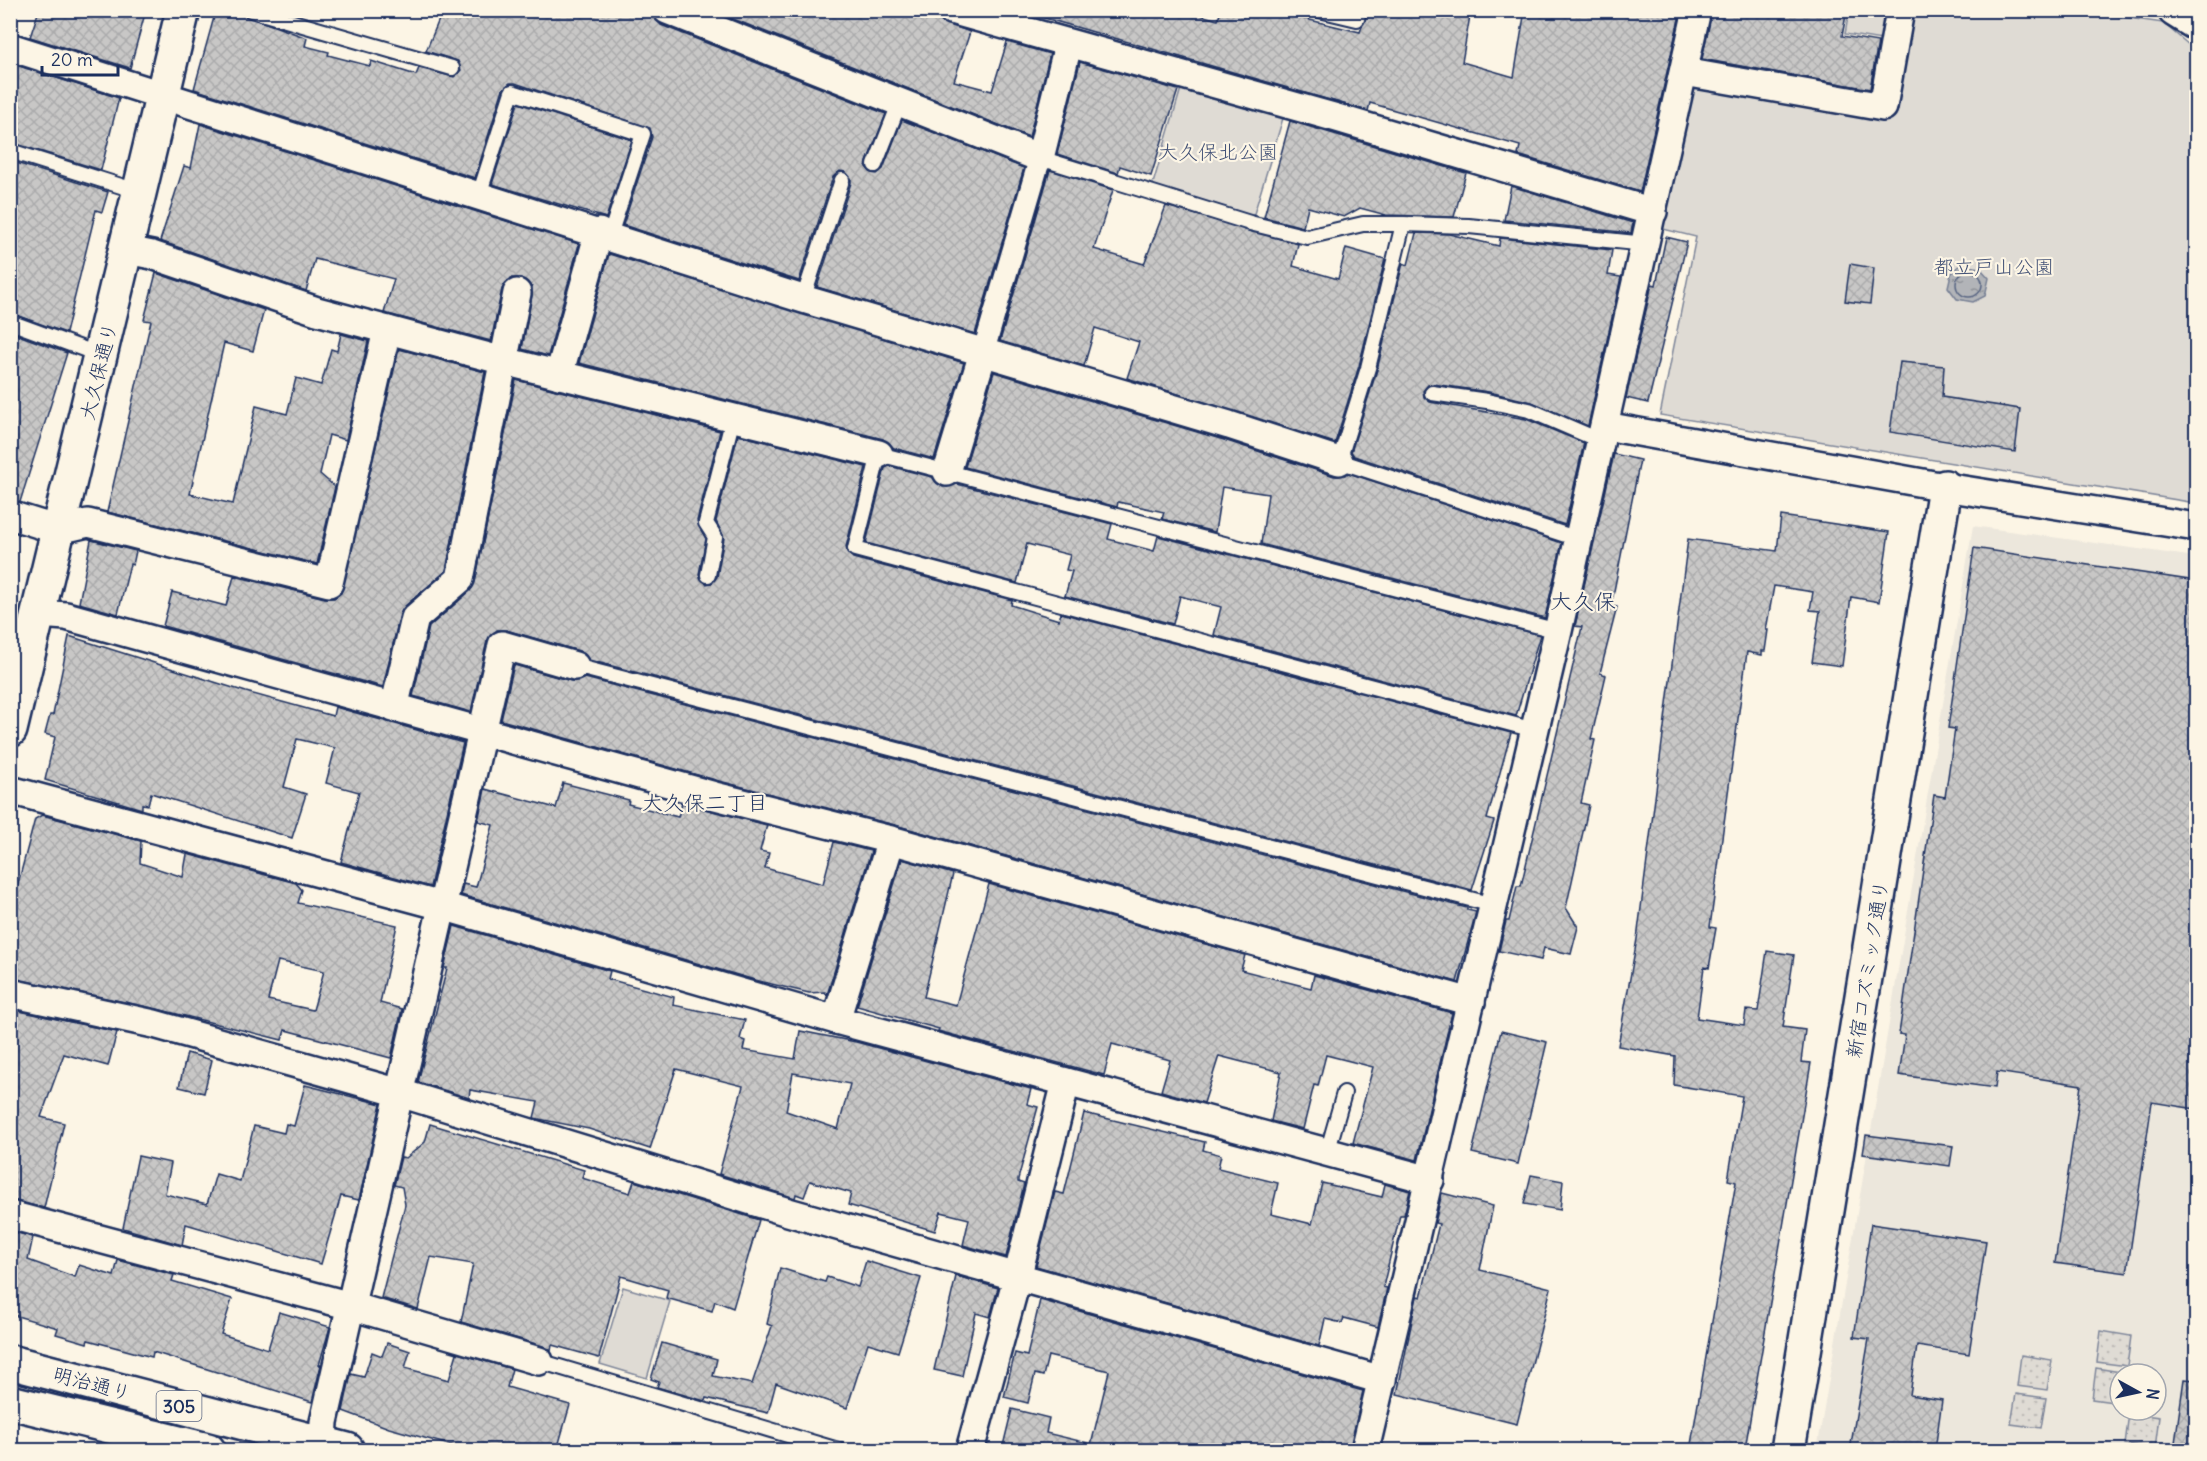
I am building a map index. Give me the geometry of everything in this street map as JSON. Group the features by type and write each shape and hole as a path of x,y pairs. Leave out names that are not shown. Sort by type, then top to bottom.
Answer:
{"main road":[{"name":"大久保通り","path":"10,730 18,664 39,614 183,10"},
{"path":"2175,10 2196,23"},
{"name":"新宿コズミック通り","path":"1788,1450 1945,486"},
{"name":"明治通り","path":"10,1362 335,1447"},
{"name":"明治通り","path":"10,1402 208,1450"}],"street":[{"path":"667,10 899,104 1040,158"},
{"path":"951,10 1068,45 1338,118 1653,212"},
{"path":"1365,1450 1558,632 1697,10"},
{"path":"1684,72 1883,107 1900,10"},
{"path":"947,472 1040,158 1068,45"},
{"path":"10,47 162,97 188,102 604,233 803,298 1229,425 1339,461"},
{"path":"559,375 604,233"},
{"path":"127,250 152,255 317,311 387,330 879,454"},
{"path":"394,708 415,618 460,579 517,292"},
{"path":"10,515 58,530 88,523 329,583 387,330"},
{"path":"1603,433 2196,527"},
{"path":"39,614 66,615 394,708 715,796 891,840 1471,1002"},
{"path":"335,1447 324,1422 502,645 575,666"},
{"path":"10,790 442,906 836,1020 1430,1180"},
{"path":"836,1020 891,840"},
{"path":"10,993 154,1024 400,1093 788,1212 1382,1380"},
{"path":"970,1450 1017,1278 1066,1082"},
{"path":"10,1215 351,1305 539,1361"}],"lane":[{"path":"250,10 452,68"},
{"path":"1319,10 1357,19 1359,10"},
{"path":"479,195 512,92 643,134 604,233"},
{"path":"875,165 899,104"},
{"path":"10,151 140,192"},
{"path":"1040,158 1307,237 1363,224 1403,224 1469,226 1646,244"},
{"path":"803,298 842,180"},
{"path":"1403,224 1368,368 1339,461 1578,539"},
{"path":"10,322 102,355"},
{"path":"1432,393 1529,410 1603,433"},
{"path":"708,575 715,537 706,523 733,418"},
{"path":"1534,730 855,549 879,454 1558,632"},
{"path":"575,666 1493,905"},
{"path":"1327,1153 1344,1093"},
{"path":"539,1361 838,1450"}],"shaded area":[{"path":"1973,526 2196,557 2196,1450 1817,1450"}],"green space":[{"path":"1849,11 1892,11 1887,41 1845,34"},
{"name":"都立戸山公園","path":"1905,11 2080,11 2163,23 2196,51 2196,503 1660,415 1696,237 1659,228 1688,81 1880,100"},
{"name":"大久保北公園","path":"1182,85 1284,115 1253,217 1152,187"},
{"path":"623,1287 670,1301 647,1378 600,1364"},
{"path":"2101,1331 2131,1336 2128,1362 2097,1362"},
{"path":"2021,1355 2052,1360 2047,1390 2017,1386"},
{"path":"2096,1368 2108,1370 2108,1401 2092,1399"},
{"path":"2016,1394 2046,1398 2041,1428 2011,1424"},
{"path":"2128,1422 2158,1422 2155,1448 2125,1444"}],"water":[{"path":"1960,265 1980,268 1989,278 1985,296 1973,302 1957,299 1948,287 1951,274"}],"building":[{"path":"39,10 146,10 130,68 30,37"},
{"path":"216,10 244,15 307,38 305,46 329,52 328,55 370,66 371,61 416,75 419,68 454,77 461,70 458,61 426,51 443,10 643,10 652,15 661,25 886,114 867,162 866,167 871,173 877,174 883,169 902,120 1024,168 975,334 817,287 851,183 851,178 845,172 840,171 833,177 799,281 623,225 652,137 650,128 515,83 510,83 503,89 475,178 194,89"},
{"path":"711,10 936,10 940,21 970,32 954,81 992,91 1007,42 1050,54 1029,137"},
{"path":"1017,10 1183,10 1218,20 1221,10 1294,10 1293,16 1360,32 1368,10 1471,10 1462,62 1514,77 1525,10 1681,10 1640,192 1518,155 1520,146 1370,103 1368,111"},
{"path":"1712,10 1847,10 1842,36 1878,42 1870,89 1702,59"},
{"path":"1080,62 1178,90 1151,176 1120,166 1118,173 1057,154"},
{"path":"16,65 119,98 101,170 10,142 10,83"},
{"path":"518,103 632,140 606,218 492,184"},
{"path":"1290,121 1466,173 1454,217 1386,215 1360,208 1344,217 1308,207 1303,227 1264,217"},
{"path":"200,124 579,244 548,356 522,349 532,287 521,278 511,278 502,289 491,341 384,313 394,279 315,259 306,291 160,241 184,166 191,168"},
{"path":"10,161 108,192 102,212 96,210 66,333 10,313"},
{"path":"1050,170 1113,190 1094,249 1144,264 1166,206 1298,244 1293,266 1338,279 1346,248 1385,259 1359,366 1335,443 1127,378 1139,342 1095,328 1084,366 1000,341"},
{"path":"1511,186 1633,223 1631,233 1504,220"},
{"path":"1416,233 1449,234 1499,246 1500,238 1612,250 1608,275 1621,277 1588,426 1532,402 1489,392 1433,384 1428,385 1423,391 1424,397 1430,402 1526,419 1584,443 1565,525 1354,456 1351,452 1377,370 1403,263 1408,265"},
{"path":"1666,237 1687,242 1648,403 1626,398 1652,284 1656,285"},
{"path":"609,254 964,363 934,459 894,448 883,439 579,363"},
{"path":"1850,264 1874,268 1870,304 1845,301"},
{"path":"156,273 264,310 253,351 224,343 190,494 233,504 256,406 287,414 296,378 321,385 331,349 337,351 341,334 368,341 346,440 329,435 320,474 335,487 317,564 107,512 151,321 144,320"},
{"path":"10,332 67,353 20,502 10,500"},
{"path":"399,349 485,372 446,571 405,606 400,614 383,687 163,626 172,592 226,606 234,576 325,598 334,598 341,593"},
{"path":"1900,362 1944,366 1942,397 2020,409 2015,452 1890,432"},
{"path":"994,372 1224,440 1334,476 1348,473 1562,543 1545,618 1261,544 1268,494 1222,487 1215,532 1162,519 1164,512 1118,502 1117,507 965,467"},
{"path":"516,380 720,431 697,521 706,539 699,574 706,584 712,583 717,577 724,538 716,521 738,435 866,467 846,547 847,552 853,558 1012,600 1011,605 1059,620 1061,613 1511,733 1487,819 1494,821 1472,890 589,660 579,651 506,630 497,630 487,641 471,712 413,696 429,627 470,591 475,582"},
{"path":"1614,454 1640,460 1611,606 1617,607 1600,673 1606,675 1591,739 1595,740 1581,803 1589,805 1566,908 1578,927 1571,954 1544,948 1541,960 1499,951 1517,886 1521,886 1582,627 1575,626"},
{"path":"889,466 932,477 943,487 957,484 1112,524 1108,539 1154,551 1158,536 1540,635 1516,716 1214,635 1221,607 1180,596 1173,624 1065,596 1072,571 1066,570 1070,555 1027,544 1017,583 866,543 885,468"},
{"path":"1781,516 1889,532 1879,602 1851,597 1842,666 1812,662 1820,611 1810,610 1813,592 1774,586 1766,630 1768,630 1765,651 1762,651 1762,655 1747,652 1710,927 1716,928 1709,968 1704,967 1697,1018 1744,1025 1746,1010 1758,1011 1767,951 1794,955 1783,1027 1805,1030 1801,1062 1811,1063 1745,1449 1719,1445 1719,1450 1690,1450 1736,1182 1728,1180 1742,1096 1674,1085 1675,1056 1618,1046 1637,939 1688,539 1777,551"},
{"path":"91,540 136,551 133,565 130,564 118,614 79,603"},
{"path":"1974,548 2196,581 2196,1109 2152,1102 2127,1273 2055,1263 2081,1085 1997,1072 1995,1088 1899,1075 1905,1035 1899,1034 1934,795 1945,797 1955,729 1948,728"},
{"path":"69,636 246,692 333,716 335,707 463,743 430,887 341,862 359,792 326,783 335,748 297,739 284,787 306,794 292,838 151,793 148,805 142,804 142,809 45,780 55,737 45,734 50,715 53,715"},
{"path":"514,665 571,681 585,678 1467,908 1467,910 1476,912 1457,982 895,825 719,781 501,720"},
{"path":"563,783 629,800 628,804 678,817 682,803 767,825 760,851 769,853 765,868 823,884 834,842 871,851 827,995 825,992 809,993 755,980 461,895 463,884 476,887 493,825 478,821 485,789 556,808"},
{"path":"42,815 141,841 140,863 183,877 187,854 296,883 302,890 298,903 397,925 380,1003 402,1009 391,1058 285,1030 282,1040 157,1009 10,978 10,914 35,819","holes":["278,961 324,971 313,1010 268,1000"]},
{"path":"902,859 953,874 924,997 956,1005 989,884 1245,955 1241,970 1311,988 1314,975 1452,1013 1417,1160 1353,1143 1373,1067 1326,1055 1318,1086 1314,1085 1303,1129 1271,1121 1281,1072 1219,1056 1204,1103 1161,1091 1170,1060 1112,1044 1104,1075 938,1031 939,1029 857,1006"},
{"path":"454,926 610,971 608,979 674,997 673,1005 745,1020 740,1039 745,1041 743,1050 795,1059 800,1031 856,1042 1031,1089 1027,1104 1038,1107 1018,1179 1018,1182 1024,1184 1006,1257 963,1245 969,1219 941,1212 935,1231 848,1205 851,1193 810,1181 804,1197 796,1194 795,1198 719,1174 743,1086 676,1069 650,1149 589,1129 534,1118 538,1102 470,1090 469,1098 418,1082 447,968 444,968","holes":["793,1073 850,1084 838,1129 786,1111"]},
{"path":"10,1009 117,1032 108,1066 64,1054 41,1117 64,1123 44,1208 10,1200"},
{"path":"1501,1031 1547,1042 1518,1164 1472,1153"},
{"path":"187,1053 212,1060 204,1093 179,1087"},
{"path":"305,1085 381,1104 359,1200 341,1196 321,1264 186,1224 182,1245 123,1228 138,1156 171,1163 165,1194 207,1204 216,1174 240,1181 254,1126 284,1133 286,1124 294,1126"},
{"path":"1084,1113 1205,1142 1203,1150 1221,1155 1218,1168 1278,1183 1271,1214 1312,1224 1322,1183 1382,1197 1385,1184 1410,1191 1404,1215 1400,1215 1383,1287 1387,1288 1378,1327 1344,1318 1342,1323 1325,1319 1319,1346 1036,1266 1055,1192 1064,1194"},
{"path":"430,1124 584,1170 582,1178 630,1193 634,1181 759,1220 733,1308 715,1301 712,1311 666,1298 668,1290 621,1276 599,1358 552,1345 551,1351 543,1346 461,1322 473,1264 431,1257 418,1309 381,1298 405,1205 402,1187 394,1185 401,1157 406,1158 425,1142"},
{"path":"1866,1135 1953,1146 1950,1166 1863,1154"},
{"path":"1531,1175 1563,1181 1560,1210 1524,1204"},
{"path":"1442,1193 1493,1206 1480,1270 1551,1288 1517,1424 1397,1394 1417,1296 1421,1297 1439,1224 1435,1223"},
{"path":"1871,1224 1986,1241 1969,1354 1917,1346 1910,1395 1942,1400 1935,1450 1850,1450 1869,1339 1854,1337"},
{"path":"10,1231 33,1237 28,1260 75,1277 79,1265 114,1276 118,1260 174,1275 172,1281 232,1299 221,1334 268,1349 279,1312 330,1327 319,1365 321,1365 312,1402 153,1352 152,1357 56,1334 58,1328 10,1314"},
{"path":"866,1261 921,1278 898,1352 868,1343 847,1408 776,1383 768,1413 706,1398 705,1401 657,1387 659,1382 651,1379 662,1343 717,1359 713,1376 752,1384 772,1326 767,1324 780,1268 825,1282 827,1277 858,1287"},
{"path":"956,1276 998,1288 990,1317 976,1313 962,1376 934,1370"},
{"path":"1040,1300 1363,1391 1350,1450 1111,1450 1091,1445 1109,1371 1048,1356 1043,1376 1035,1374 1028,1403 1004,1397 1015,1353 1027,1356"},
{"path":"387,1343 410,1351 405,1368 449,1380 457,1353 512,1369 507,1387 570,1405 557,1450 467,1450 389,1428 343,1411 351,1374 364,1377 372,1352 382,1356"},
{"path":"2184,1379 2196,1380 2196,1450 2174,1450"},
{"path":"1012,1409 1049,1418 1046,1433 1088,1443 1087,1450 1002,1450"}],"district":[{"name":"大久保","path":"1583,601"},
{"name":"大久保二丁目","path":"705,802"}]}
